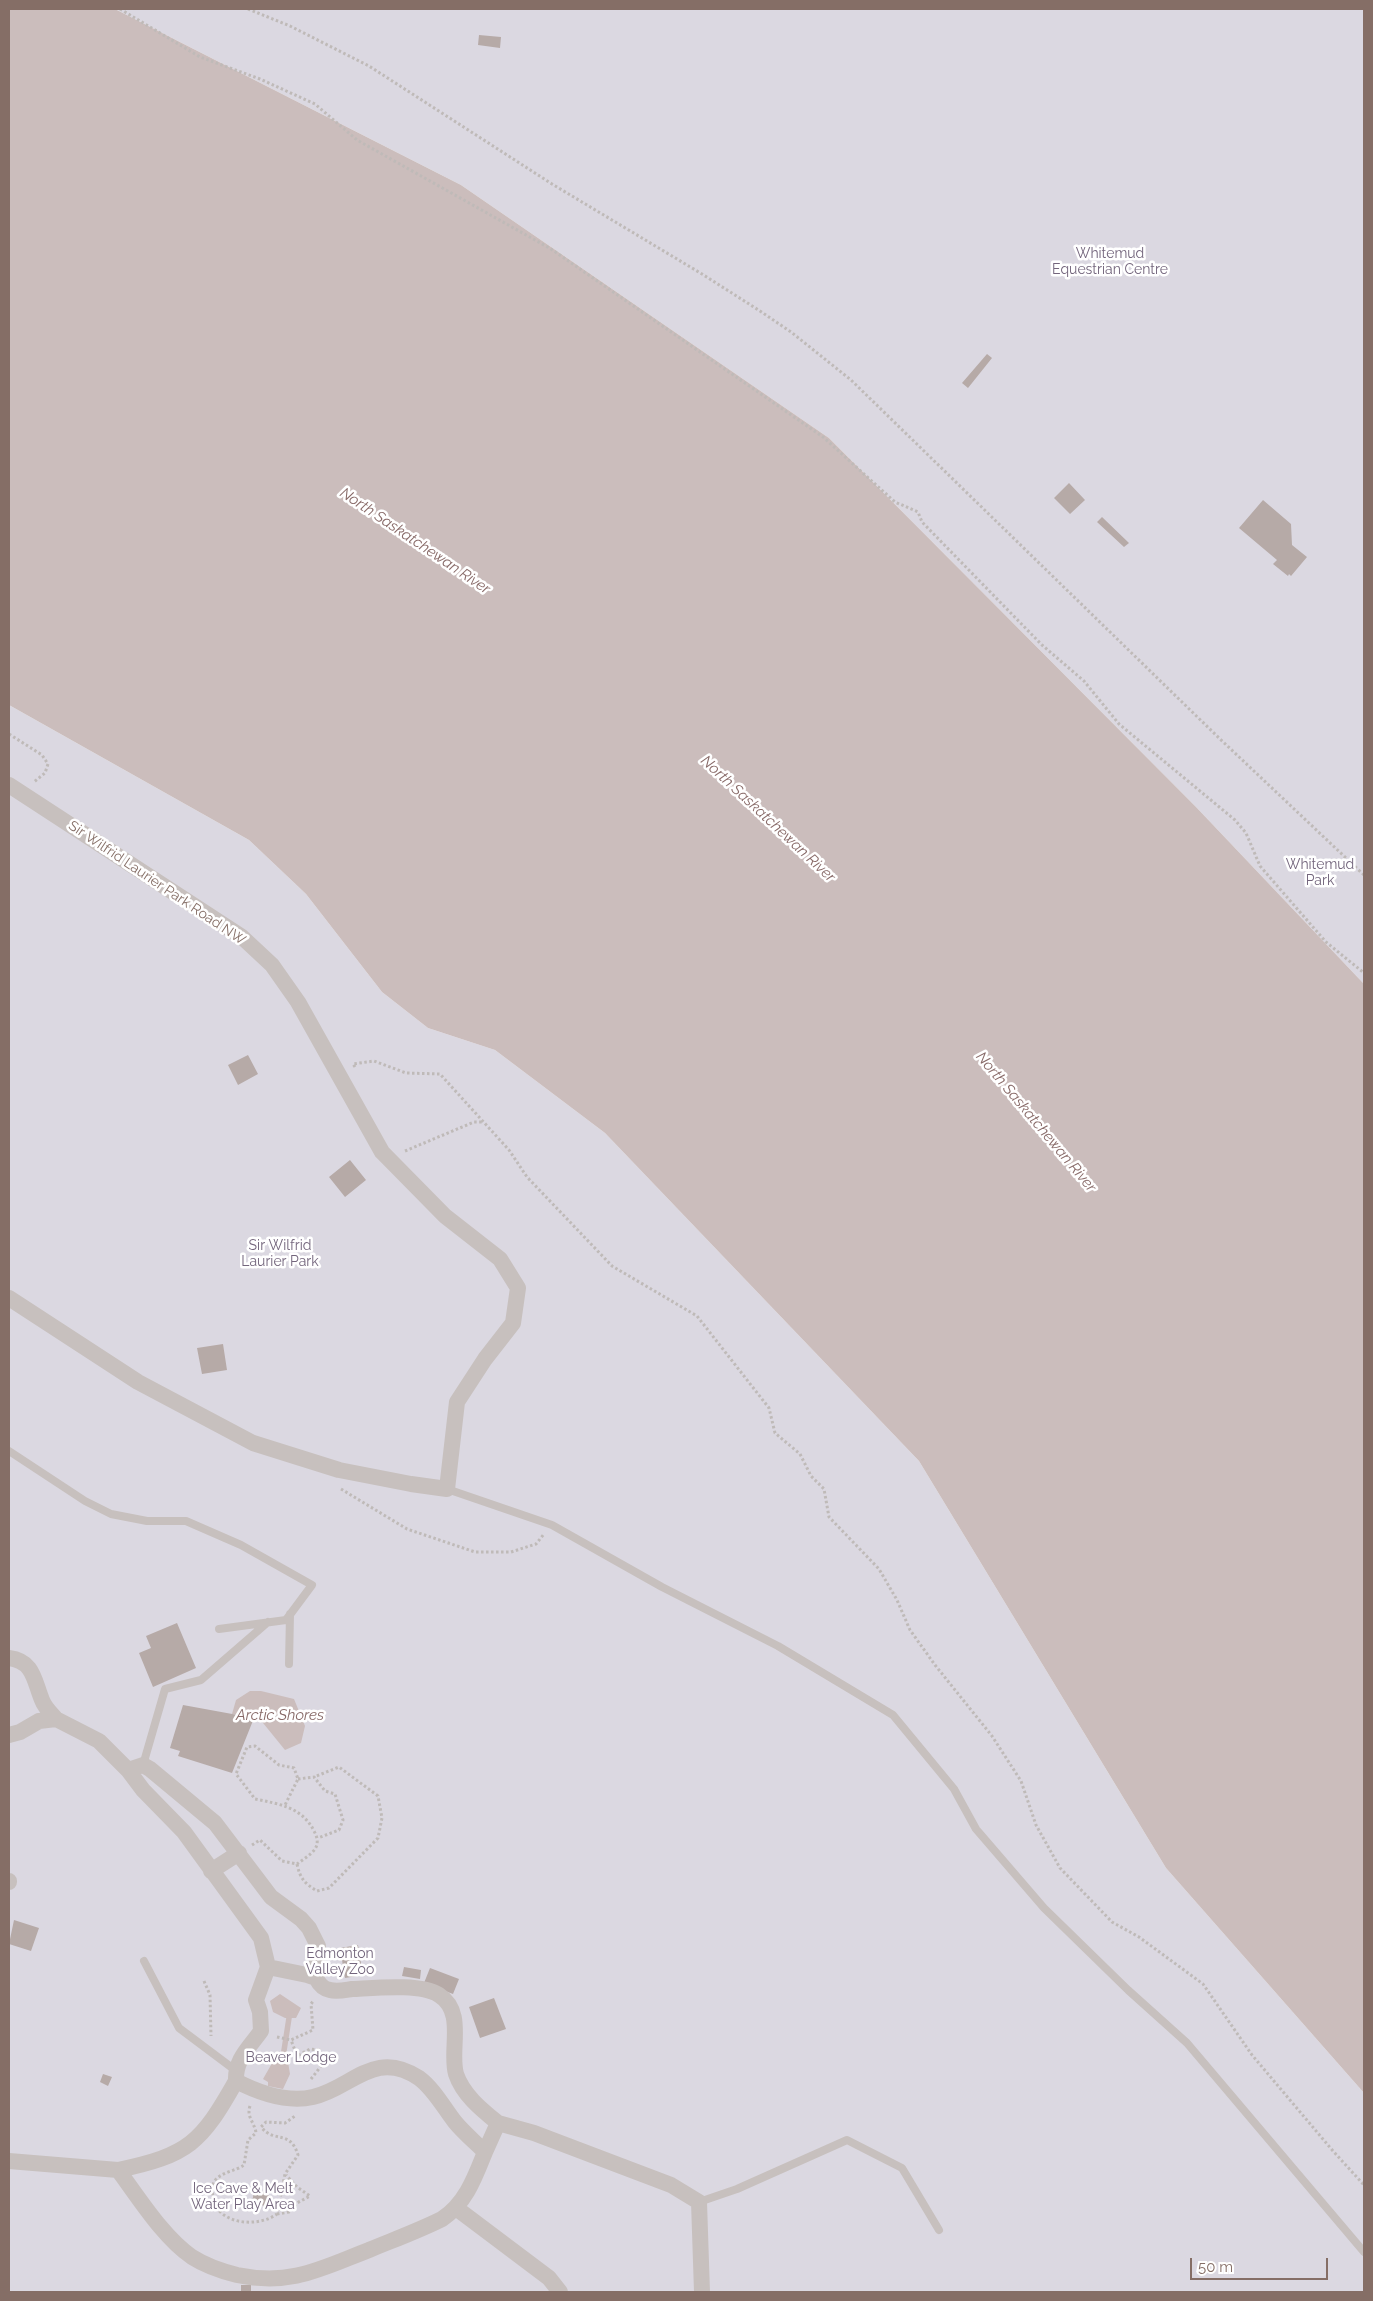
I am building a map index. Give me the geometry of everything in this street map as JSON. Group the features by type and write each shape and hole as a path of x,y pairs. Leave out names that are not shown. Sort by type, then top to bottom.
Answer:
{"street":[{"name":"Sir Wilfrid Laurier Park Road NW","path":"9,785 242,937 272,966 298,1002 382,1152 445,1216 500,1258 518,1288 513,1323 485,1359 457,1402 447,1489"},
{"path":"9,1298 138,1382 253,1443 339,1470 447,1489"},
{"path":"9,1658 19,1660 32,1670 43,1703 56,1719"},
{"path":"9,1735 20,1732 39,1721 56,1719 74,1726 100,1741 135,1768 143,1790 184,1832 211,1871 254,1926 265,1948 268,1967 256,2000 260,2012 261,2031 246,2047 236,2076 214,2120 193,2142 165,2158 118,2170 9,2161"},
{"path":"135,1768 150,1769 215,1823 271,1898 301,1919 309,1928 318,1946 320,1983"},
{"path":"211,1871 239,1853"},
{"path":"268,1967 307,1974 332,1991 379,1988 406,1989 424,1990 439,1995 450,2007 453,2015 455,2063 459,2081 482,2110 498,2123 534,2133 671,2185 699,2202 702,2292"},
{"path":"236,2076 260,2093 282,2098 301,2098 322,2094 365,2072 375,2069 396,2069 408,2073 429,2087 456,2124 485,2152"},
{"path":"118,2170 172,2238 191,2256 213,2268 254,2278 282,2279 307,2274 434,2223 456,2208 472,2183 498,2123"},
{"path":"456,2208 549,2278 560,2292"}],"lane":[{"path":"9,1451 86,1501 110,1514 146,1521 186,1521 236,1543 312,1585 286,1620 219,1630"},
{"path":"447,1489 552,1525 662,1587 778,1646 893,1715 954,1789 976,1830 1044,1908 1128,1990 1187,2043 1364,2252"},
{"path":"289,1664 290,1614"},
{"path":"135,1768 166,1689 201,1680 268,1622"},
{"path":"144,1961 179,2028 236,2076"},
{"path":"699,2202 737,2189 847,2140 902,2168 939,2230"}],"path":[{"path":"120,9 200,57 260,79 315,104 357,140 552,250 823,437 895,502 918,512 922,522 1042,645 1084,681 1119,724 1235,820 1246,833 1260,866 1326,942 1364,973"},
{"path":"248,9 290,26 369,66 544,179 702,274 791,332 851,380 1219,738 1364,875"},
{"path":"358,1072 353,1064 374,1061 406,1073 440,1074 509,1150 528,1177 612,1266 697,1316 769,1408 775,1433 800,1454 812,1476 824,1489 829,1517 878,1568 897,1600 910,1630 935,1665 992,1736 1021,1781 1036,1825 1060,1868 1112,1922 1139,1937 1203,1984 1252,2055 1364,2185"},
{"path":"382,1152 400,1153 474,1122 483,1122"},
{"path":"284,1805 298,1778 294,1768 279,1765 255,1746 247,1747 236,1774 255,1799 284,1805 299,1811 310,1822 318,1838 315,1849 296,1864"},
{"path":"296,1864 300,1878 310,1887 317,1891 329,1888 378,1838 382,1818 378,1796 339,1767 314,1776 298,1778"},
{"path":"314,1776 325,1790 335,1794 344,1820 339,1830 318,1838"},
{"path":"239,1853 260,1840 282,1861 296,1864"},
{"path":"204,1981 210,1995 211,2042"},
{"path":"279,2037 291,2040 312,2030 311,2004 320,1983"},
{"path":"277,2214 286,2174 298,2155 295,2144 284,2136 272,2136 261,2127 266,2122 284,2123 295,2116 306,2085 325,2061 319,2050 310,2050 299,2055 296,2054 291,2040"},
{"path":"260,2093 248,2110 250,2119 256,2126 256,2133 248,2140 244,2165 236,2171 222,2174 214,2181 213,2196 219,2211 234,2220 252,2222 263,2221 277,2214 288,2212 296,2203 310,2196 297,2187 286,2174"}],"green space":[{"name":"Whitemud Equestrian Centre","path":"115,9 1364,9 1364,984 1197,808 829,438 461,185"},
{"path":"9,705 249,840 306,894 382,992 428,1028 495,1050 605,1133 919,1461 1166,1868 1364,2093 1364,2292 9,2292"}],"water":[{"name":"North Saskatchewan River","path":"9,9 115,9 461,185 829,438 1197,808 1364,984 1364,2093 1166,1868 919,1461 605,1133 495,1050 428,1028 382,992 306,894 249,840 9,705"},
{"name":"Arctic Shores","path":"250,1691 261,1691 294,1699 305,1726 301,1743 285,1750 259,1718 232,1714 236,1700"},
{"path":"280,1994 301,2008 296,2018 285,2018 273,2012 270,2001"},
{"path":"283,2057 288,2062 290,2074 283,2089 268,2086 268,2082 263,2079 275,2058"}],"building":[{"path":"479,35 501,37 500,48 478,45"},
{"path":"987,354 992,358 968,388 962,383"},
{"path":"1069,483 1085,500 1070,514 1054,498"},
{"path":"1263,500 1291,524 1292,545 1307,557 1291,576 1289,574 1288,576 1273,564 1277,560 1239,528"},
{"path":"1102,517 1129,543 1124,547 1097,522"},
{"path":"248,1055 258,1074 238,1085 228,1065"},
{"path":"350,1160 366,1180 345,1197 329,1177"},
{"path":"223,1344 227,1370 202,1374 197,1348"},
{"path":"177,1623 196,1668 153,1687 139,1653 151,1648 146,1636"},
{"path":"183,1705 254,1718 232,1773 178,1756 180,1751 170,1748"},
{"path":"14,1920 39,1928 31,1951 9,1944"},
{"path":"358,1945 363,1975 345,1978 340,1948"},
{"path":"404,1967 421,1970 420,1979 402,1976"},
{"path":"430,1968 459,1979 453,1994 424,1983"},
{"path":"494,1998 506,2029 480,2038 469,2007"},
{"path":"103,2074 112,2077 108,2086 100,2082"},
{"path":"254,2190 269,2193 267,2206 252,2204"},
{"path":"241,2285 251,2285 251,2292 241,2292"}],"waterway":[{"path":"283,2057 289,2018"}],"park label":[{"name":"Whitemud Park","path":"1320,874"},
{"name":"Sir Wilfrid Laurier Park","path":"280,1254"},
{"name":"Edmonton Valley Zoo","path":"340,1962"},
{"name":"Beaver Lodge","path":"291,2058"},
{"name":"Ice Cave & Melt Water Play Area","path":"243,2198"}]}
